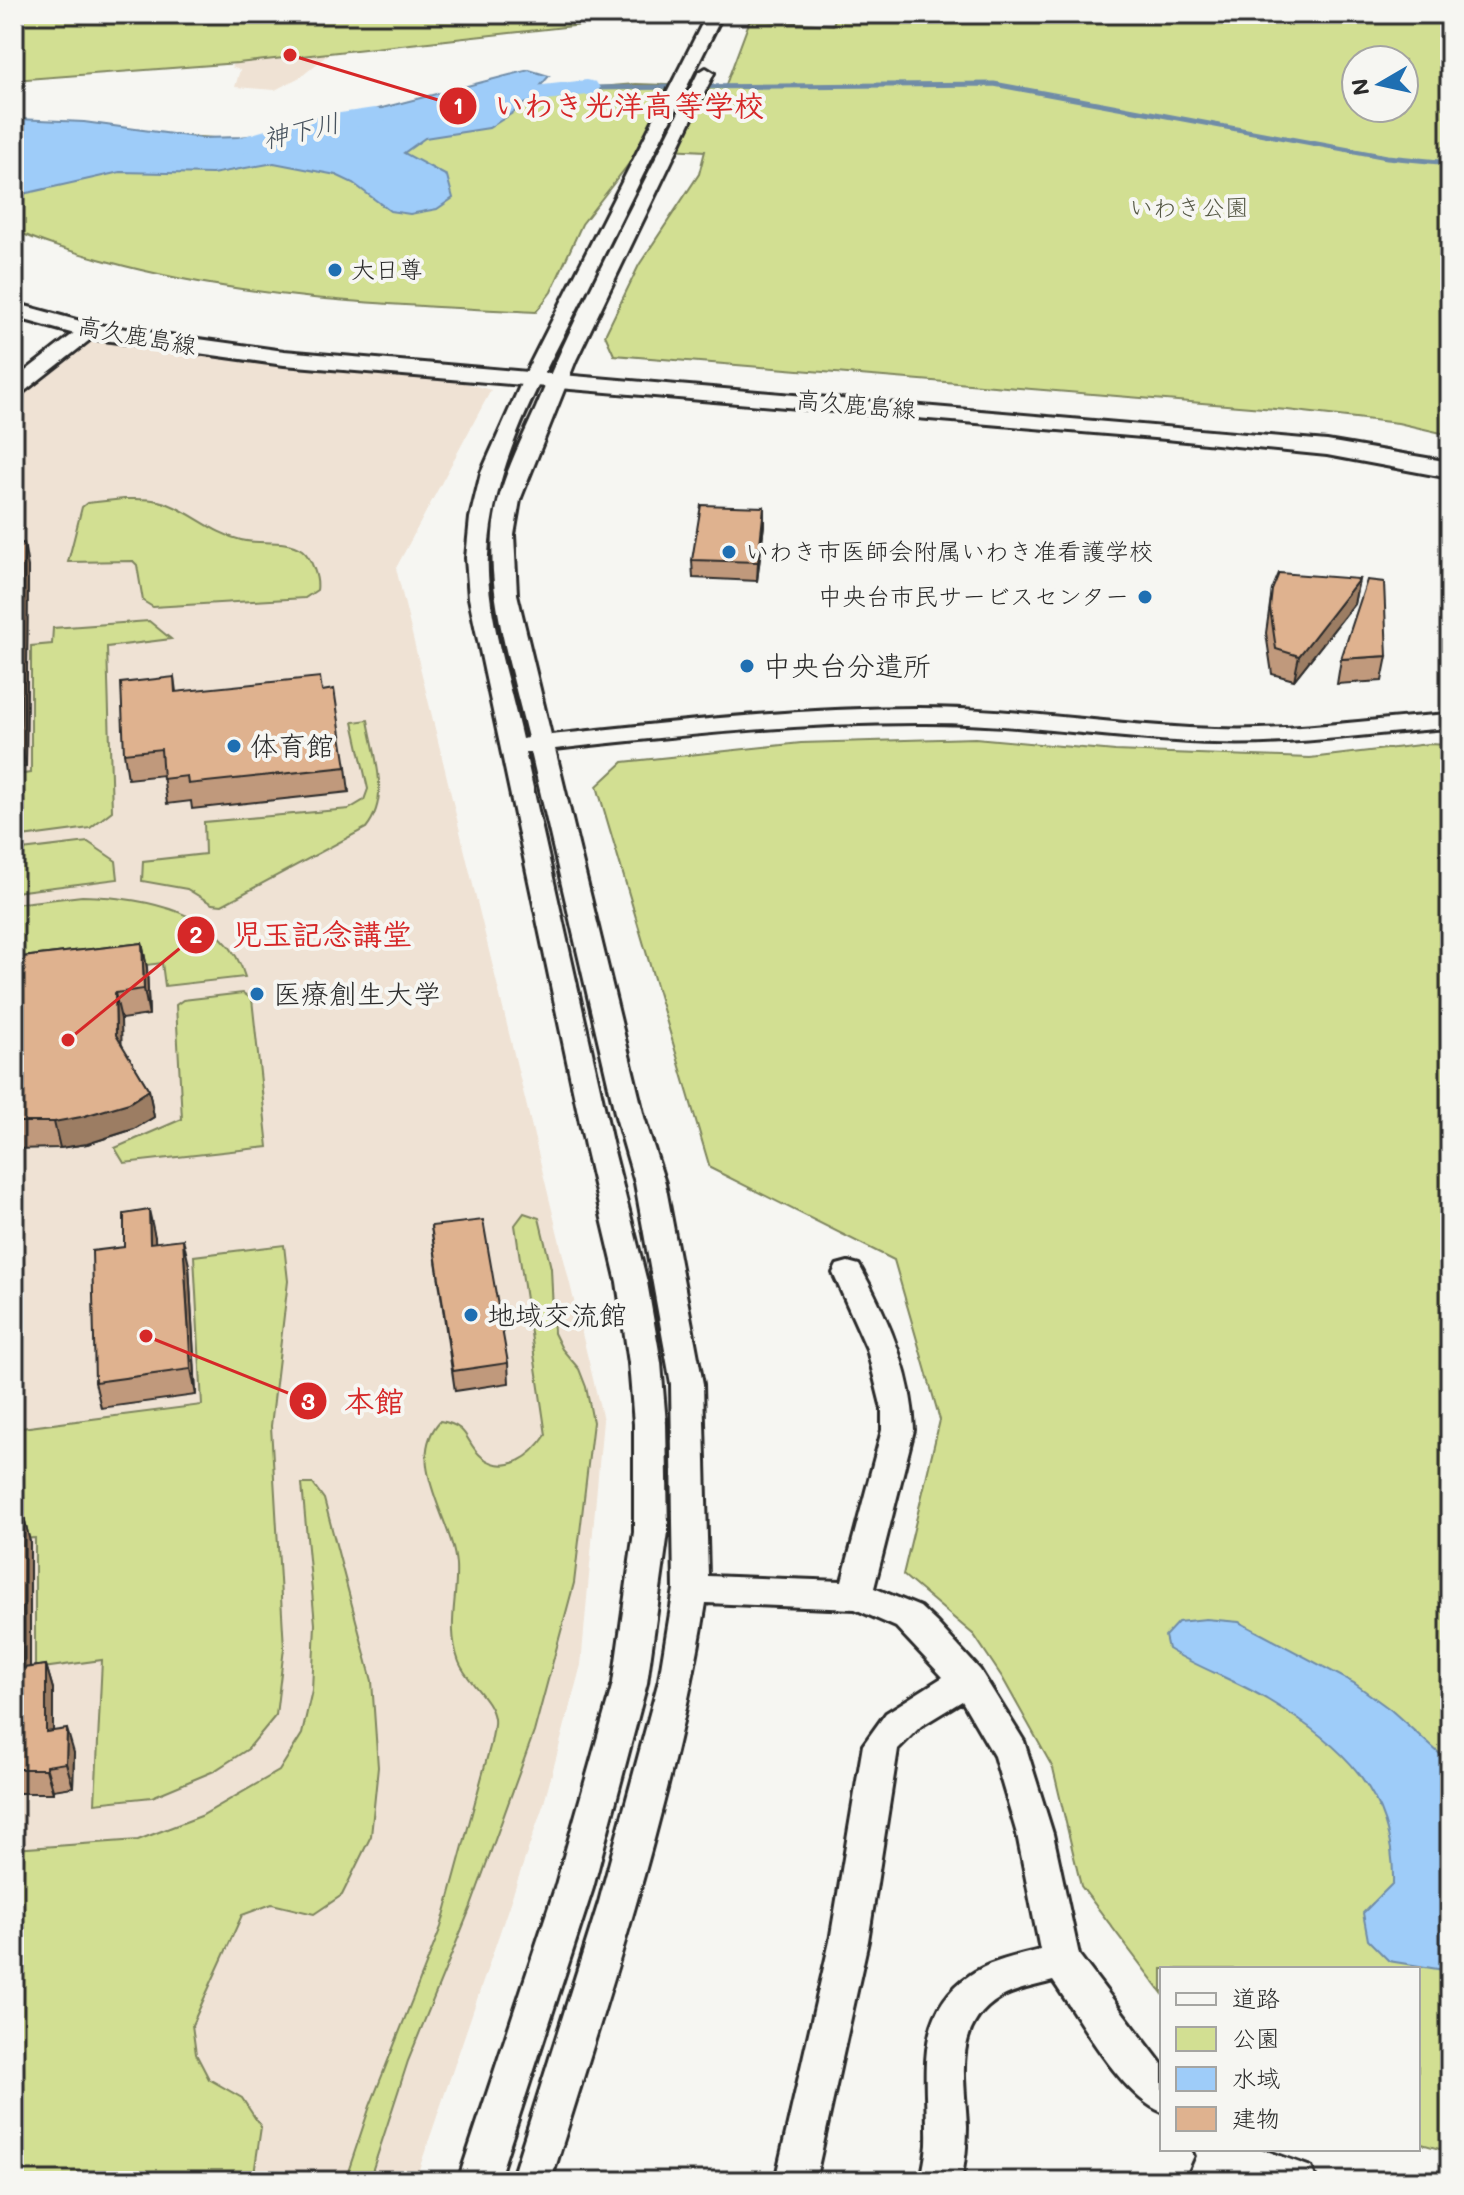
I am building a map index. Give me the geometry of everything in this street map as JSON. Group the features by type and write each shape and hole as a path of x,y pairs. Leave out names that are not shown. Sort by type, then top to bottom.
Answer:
{"main road":[{"name":"高久鹿島線","path":"14,310 89,331 261,354 1283,431 1399,447 1450,458"},
{"name":"高久鹿島線","path":"548,375 1327,448 1450,470"}],"street":[{"path":"478,2181 574,1888 630,1683 651,1532 647,1378 632,1282 600,1151 480,598 477,558 481,518 491,473 548,375 715,14"},
{"path":"531,2181 622,1887 676,1680 691,1589 687,1384 650,1183 630,1117 506,594 503,551 505,516 548,375 569,348 627,240 734,14"},
{"path":"14,390 89,331"},
{"path":"513,746 659,730 859,717 987,717 1241,737 1301,736 1450,721"},
{"path":"848,1273 893,1375 899,1402 898,1430 855,1595"},
{"path":"691,1589 855,1595 888,1606 908,1617 968,1680 1011,1752 1035,1834 1061,1961 1132,2060 1160,2091"},
{"path":"795,2181 849,1941 881,1745 892,1729 915,1710 968,1680"},
{"path":"941,2181 948,2146 942,2059 948,2031 960,2009 985,1986 1061,1961"},
{"path":"1213,2161 1297,2181"}],"shaded area":[{"path":"14,14 337,47 302,76 275,90 235,87 240,70 231,67 237,59"},
{"name":"医療創生大学","path":"93,338 443,377 491,390 396,568 603,1420 581,1665 544,1803 415,2181 14,2181 14,402"}],"green space":[{"name":"いわき公園","path":"14,14 1450,14 1450,435 1398,423 1287,410 614,355 605,335 639,265 699,174 705,151 650,148 635,156 582,224 551,292 536,312 320,298 212,284 106,261 48,244 14,230 14,165 153,134 277,142 518,102 573,89 636,84 725,87 750,20 833,25 836,16 646,18 238,63 14,80"},
{"path":"124,499 163,502 221,533 241,540 295,546 312,563 317,590 305,598 153,607 143,601 137,565 133,561 68,562 82,507 87,503"},
{"path":"149,621 171,639 107,647 112,811 90,828 14,838 14,775 31,773 31,646 52,644 53,628"},
{"path":"368,720 379,790 374,816 366,828 222,905 212,904 187,889 142,881 143,861 205,854 204,822 349,809 364,800 368,789 353,722"},
{"path":"975,738 1115,751 1310,758 1428,744 1450,745 1450,2152 1420,2144 1420,1967 1160,1967 1160,1990 1081,1886 1053,1768 1002,1677 974,1635 903,1575 940,1420 894,1260 710,1168 597,786 623,762 801,743"},
{"path":"88,842 116,861 118,879 14,892 14,851"},
{"path":"82,896 154,905 201,923 220,937 235,955 245,977 165,986 162,963 14,981 14,904"},
{"path":"243,993 252,999 268,1147 124,1163 115,1148 182,1119 176,1005 183,1000"},
{"path":"524,1213 539,1218 551,1268 554,1333 562,1349 579,1369 593,1422 574,1583 534,1732 470,1909 408,2061 369,2181 345,2181 370,2106 441,1927 491,1743 492,1712 462,1669 455,1649 456,1565 433,1492 426,1454 430,1437 440,1421 457,1427 482,1457 501,1465 526,1456 546,1435 515,1225"},
{"path":"284,1245 288,1281 271,1426 284,1648 276,1715 248,1749 214,1771 152,1797 95,1803 102,1660 35,1669 35,1538 14,1539 14,1429 202,1405 194,1256"},
{"path":"302,1484 313,1484 324,1499 372,1681 378,1767 371,1836 342,1895 314,1914 272,1904 242,1915 192,2025 196,2054 209,2079 242,2098 261,2127 253,2181 14,2181 14,1849 138,1840 201,1816 279,1771 302,1734 312,1690 315,1624"}],"water":[{"path":"529,70 549,76 522,107 489,128 425,138 404,153 447,176 453,198 437,209 410,214 390,211 353,183 336,175 274,163 212,174 120,172 14,196 14,121 18,119 84,122 202,138 240,137 301,129"},
{"path":"1206,1619 1239,1622 1354,1683 1391,1710 1450,1763 1450,1971 1389,1961 1368,1940 1363,1913 1393,1883 1385,1822 1374,1797 1341,1753 1319,1734 1256,1693 1168,1649 1165,1636 1178,1622"}],"building":[{"name":"いわき市医師会附属いわき准看護学校","path":"701,505 764,507 758,562 692,560"},
{"path":"24,543 20,742 14,742 14,544"},
{"path":"1279,573 1359,579 1299,656 1276,649 1270,608 1272,590"},
{"path":"1367,580 1384,582 1387,656 1341,659"},
{"name":"体育館","path":"174,677 175,692 320,677 322,691 334,689 346,767 188,784 187,776 163,779 161,749 124,753 121,683"},
{"path":"142,943 144,989 115,993 116,1035 149,1090 129,1103 81,1117 54,1122 14,1122 14,958"},
{"path":"149,1210 150,1243 183,1239 191,1369 95,1382 92,1251 124,1247 124,1214"},
{"name":"地域交流館","path":"483,1220 508,1363 453,1371 431,1226"},
{"path":"24,1517 23,1668 46,1665 46,1732 67,1729 66,1763 46,1766 46,1769 14,1769 14,1519"}],"waterway":[{"path":"587,88 994,84 1387,157 1450,163"},
{"name":"神下川","path":"472,101 587,88"},
{"name":"神下川","path":"241,146 307,126 374,116"}],"place":[{"name":"いわき光洋高等学校","path":"290,55"},
{"name":"大日尊","path":"335,270"},
{"name":"いわき市医師会附属いわき准看護学校","path":"729,552"},
{"name":"中央台市民サービスセンター","path":"1145,597"},
{"name":"中央台分遣所","path":"747,666"},
{"name":"体育館","path":"234,746"},
{"name":"医療創生大学","path":"257,994"},
{"name":"児玉記念講堂","path":"68,1040"},
{"name":"地域交流館","path":"471,1315"},
{"name":"本館","path":"146,1336"}]}
